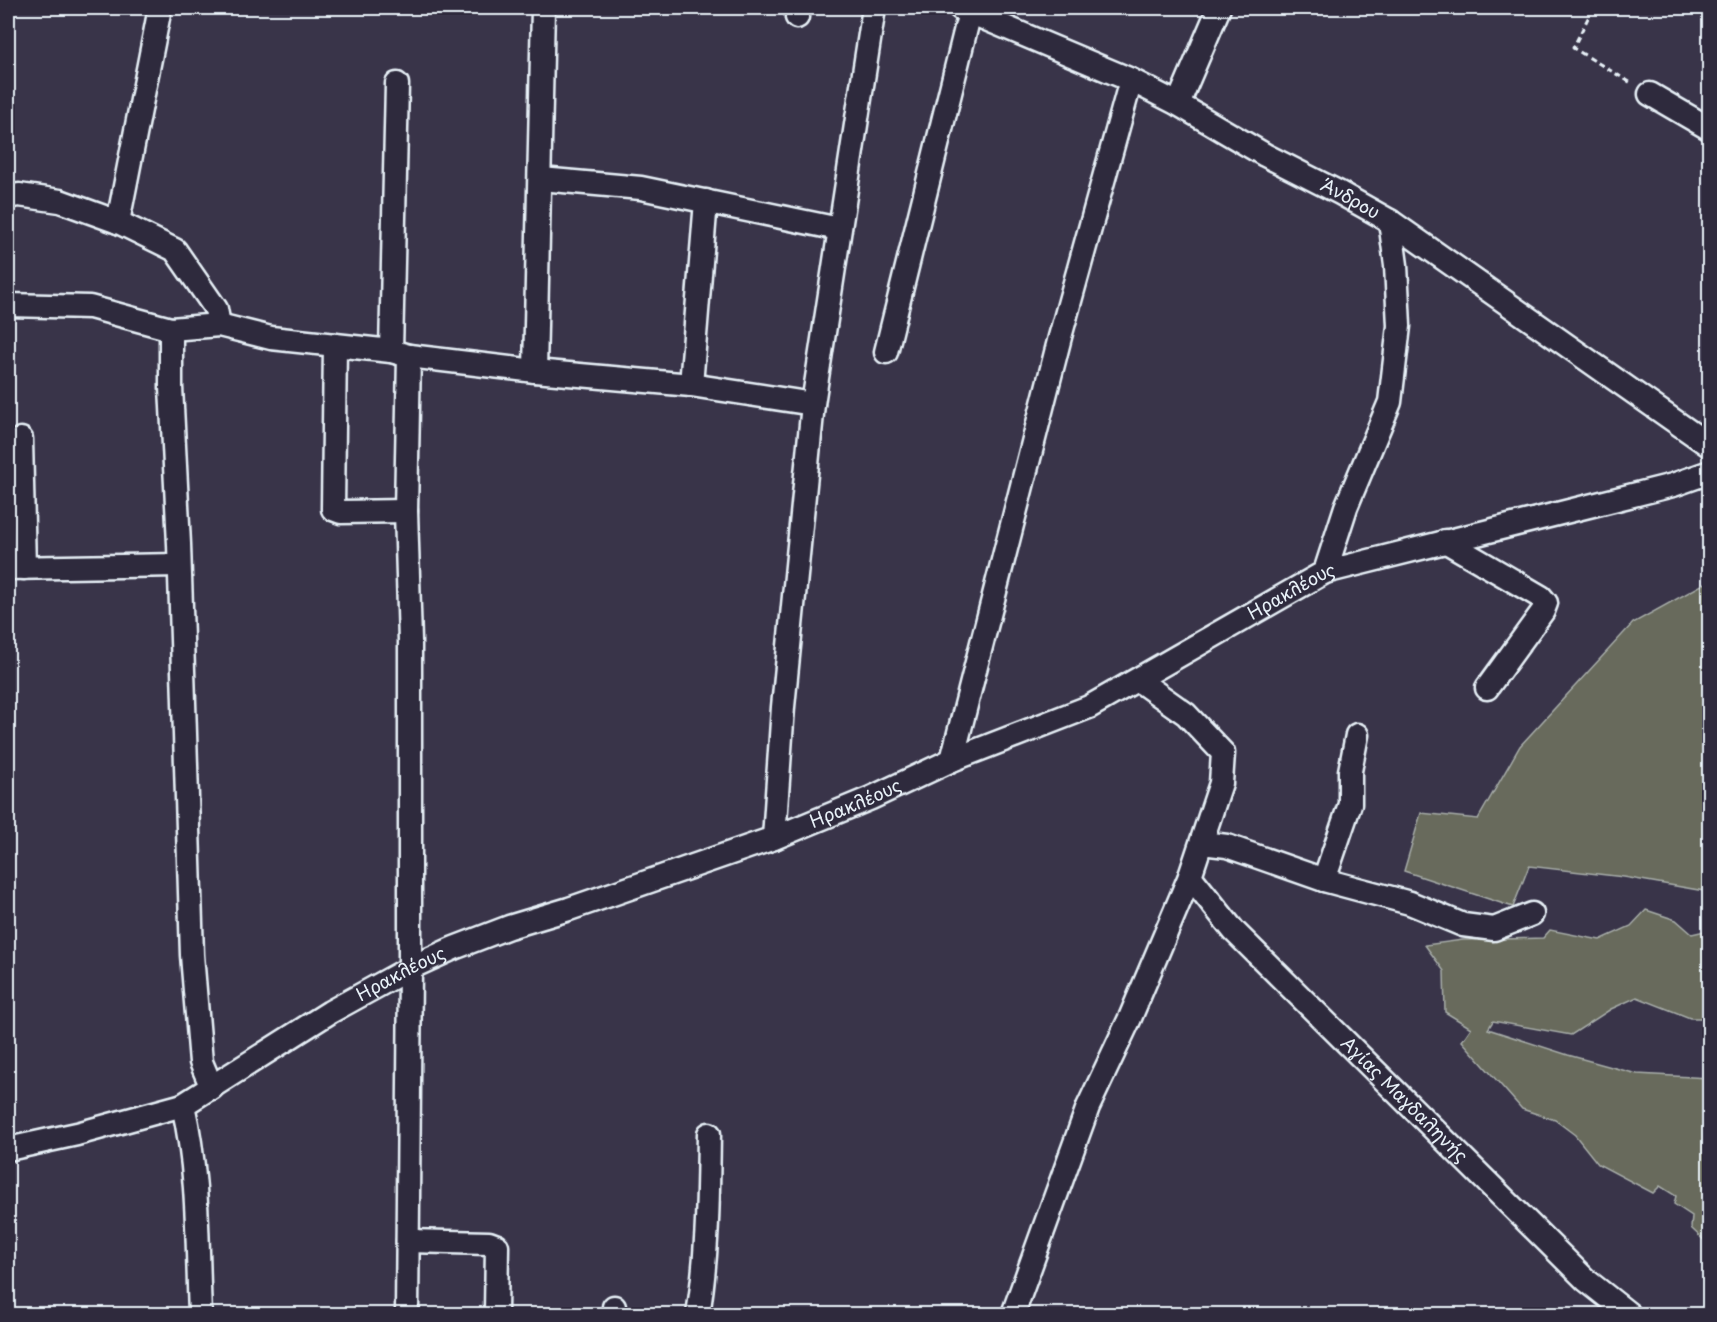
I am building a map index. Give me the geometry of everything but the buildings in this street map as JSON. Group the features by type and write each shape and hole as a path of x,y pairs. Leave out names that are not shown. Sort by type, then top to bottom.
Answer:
{"street":[{"path":"118,222 160,8"},
{"path":"535,371 543,8"},
{"path":"774,838 783,707 813,404 874,8"},
{"path":"1178,104 1219,8"},
{"path":"886,352 965,10"},
{"name":"Άνδρου","path":"965,10 1131,80 1178,104 1265,155 1390,221 1710,446"},
{"path":"952,760 1060,336 1131,80"},
{"path":"397,84 400,354 410,641 407,1314"},
{"path":"1650,94 1710,129"},
{"path":"541,179 640,188 839,229"},
{"path":"8,197 19,195 60,201 118,222 175,250 216,309 219,325"},
{"path":"691,385 706,201"},
{"path":"1325,572 1346,507 1390,402 1399,326 1396,265 1390,221"},
{"path":"8,305 90,307 171,329 219,325 271,338 535,371 691,385 813,404"},
{"path":"171,329 171,387 192,955 201,1062 212,1088"},
{"path":"335,345 333,509 341,512 406,511"},
{"path":"21,439 16,568 179,565"},
{"name":"Ηρακλέους","path":"8,1149 77,1134 183,1105 330,1012 410,968 509,927 578,906 774,838 871,798 952,760 1089,707 1325,572 1673,486 1710,472"},
{"path":"1444,542 1541,597 1546,603 1544,611 1487,688"},
{"path":"1013,1314 1088,1107 1130,1018 1190,876 1203,843 1221,783 1223,753 1186,714 1138,680"},
{"path":"1324,880 1350,804 1350,771 1357,735"},
{"path":"1203,843 1227,846 1324,880 1410,903 1463,925 1494,929 1532,914"},
{"name":"Αγίας Μαγδαληνής","path":"1190,876 1234,931 1586,1280 1629,1314"},
{"path":"183,1105 194,1170 200,1314"},
{"path":"698,1314 704,1278 709,1134"},
{"path":"408,1241 489,1243 497,1246 496,1314"}],"path":[{"path":"1593,8 1573,48 1650,94"}],"green space":[{"path":"1709,581 1709,905 1704,891 1624,877 1529,866 1513,907 1404,871 1421,813 1478,819 1520,746 1633,623"},
{"path":"1646,910 1676,920 1692,934 1709,930 1709,1018 1690,1018 1637,997 1611,1009 1571,1035 1493,1021 1488,1029 1637,1074 1709,1078 1709,1245 1691,1228 1692,1216 1674,1204 1676,1196 1660,1186 1653,1193 1598,1164 1575,1135 1555,1120 1522,1109 1462,1041 1471,1028 1445,1012 1444,971 1425,945 1463,940 1543,938 1550,930 1600,940 1631,926"}]}
